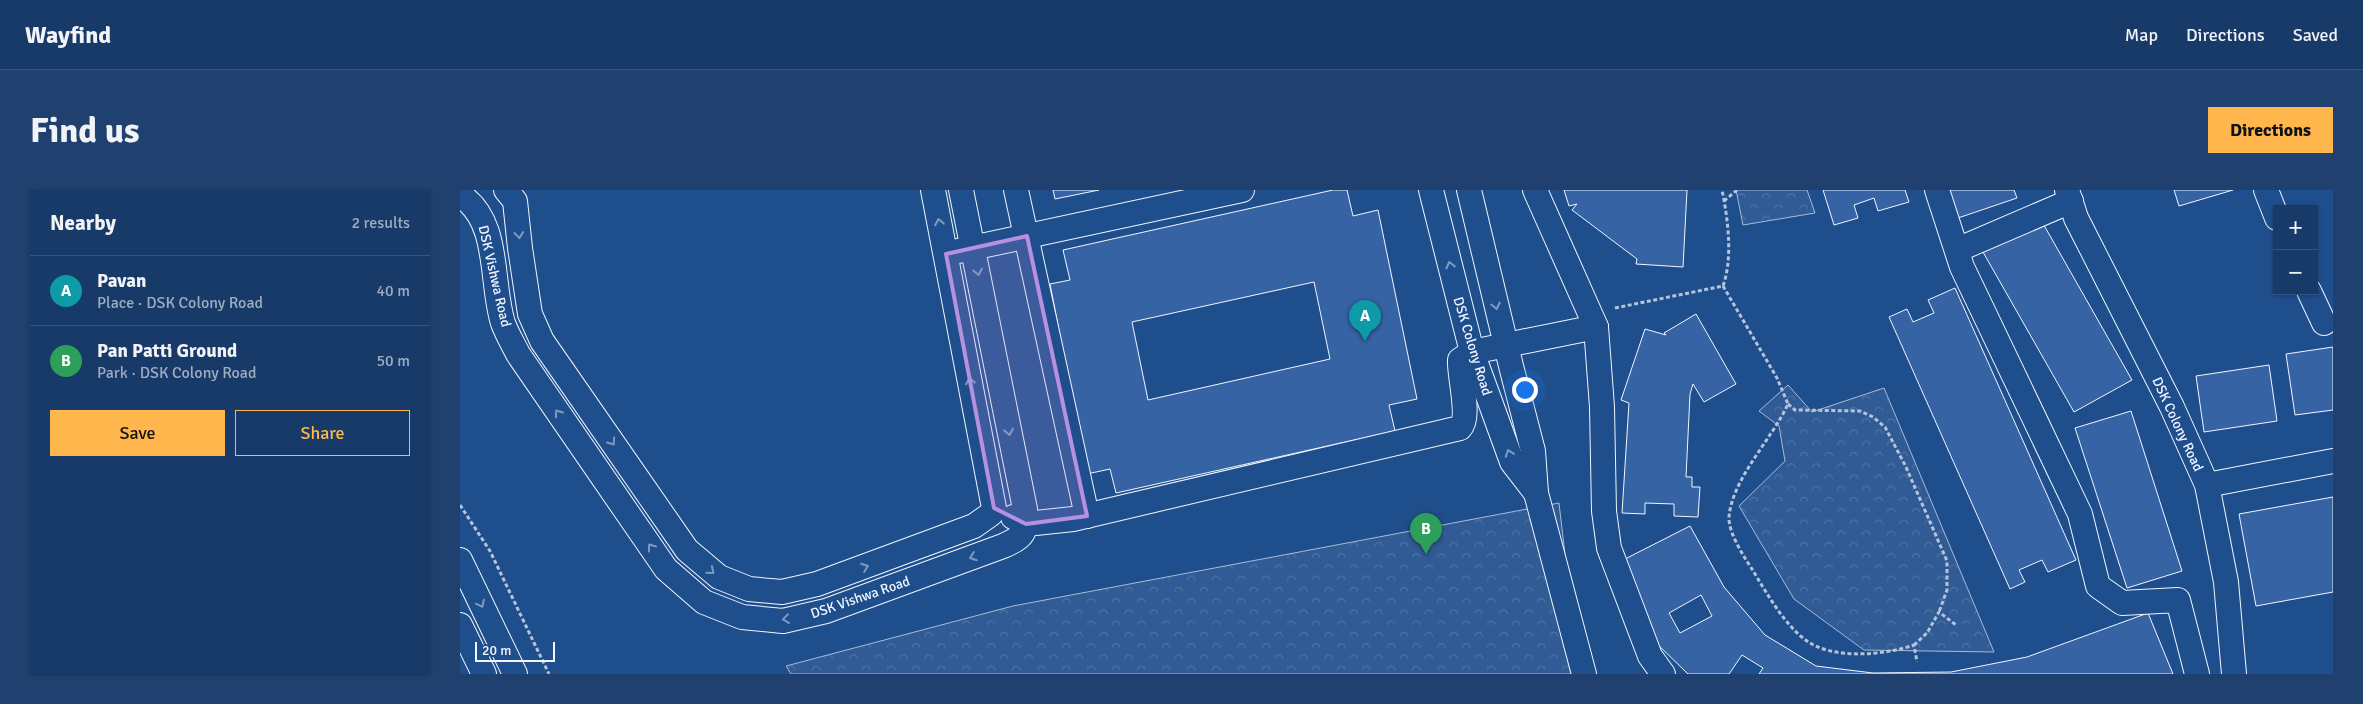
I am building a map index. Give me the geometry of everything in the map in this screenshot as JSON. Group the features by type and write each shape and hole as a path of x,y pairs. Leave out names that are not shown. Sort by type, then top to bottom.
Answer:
{"street":[{"name":"DSK Vishwa Road","path":"506,190 516,201 520,248 530,314 542,341 687,550 719,577 749,589 782,592 817,584 974,526 987,518 994,508"},
{"path":"933,190 994,508 1026,524 1087,516 1460,428 1465,424 1460,360 1472,352 1506,345 1592,320"},
{"path":"961,190 1026,524"},
{"path":"1016,190 1087,516"},
{"path":"946,254 1242,190"},
{"name":"DSK Colony Road","path":"1431,190 1472,352 1512,462 1536,493"},
{"name":"DSK Colony Road","path":"1469,190 1533,451 1536,493 1584,674"},
{"path":"1535,190 1592,320 1602,407 1604,511 1609,548 1650,656 1663,674"},
{"path":"1938,190 1962,267 2080,514 2098,586 2122,603 2178,600 2197,674"},
{"path":"2266,190 2273,208"},
{"path":"1957,250 2069,195"},
{"name":"DSK Colony Road","path":"2069,195 2076,218 2172,407 2207,484 2226,582 2234,674"},
{"name":"DSK Vishwa Road","path":"468,196 481,217 492,254 503,322 518,354 666,569 704,602 742,616 783,621 826,611 1003,546 1019,539 1026,524"},
{"path":"2311,295 2324,323"},
{"path":"2207,484 2333,461"},
{"path":"974,526 1003,546"},
{"path":"460,560 515,674"},
{"path":"460,625 484,674"}],"path":[{"path":"1722,190 1727,274 1723,286 1777,378 1788,404 1795,410 1860,410 1873,416 1885,427 1906,467 1947,562 1947,590 1939,612 1927,633 1914,645 1898,651 1860,655 1834,651 1809,643 1797,633 1767,594 1744,556 1729,519 1732,503 1748,469 1778,426 1788,404"},
{"path":"1724,201 1737,190"},
{"path":"1592,320 1723,286"},
{"path":"460,505 490,551 549,674"},
{"path":"1939,612 1956,625"},
{"path":"1914,645 1917,662"}],"highlighted area":[{"path":"1027,236 1087,516 1026,524 994,508 946,254"}],"green space":[{"path":"1736,190 1807,190 1815,213 1743,225"},
{"path":"1788,385 1812,412 1884,388 1994,652 1864,650 1794,599 1739,506 1785,461 1779,426 1759,411"},
{"path":"1559,503 1579,674 791,674 786,666 1013,606"}],"building":[{"path":"1053,190 1099,190 1055,199"},
{"path":"1333,190 1347,190 1353,216 1378,210 1417,399 1389,405 1395,431 1116,493 1110,469 1087,474 1050,284 1070,280 1063,250","holes":["1314,282 1330,359 1148,400 1132,322"]},
{"path":"1564,190 1687,190 1683,267 1636,264 1637,259 1572,210 1577,204 1569,206"},
{"path":"1823,190 1905,190 1909,202 1878,211 1874,198 1854,205 1858,218 1834,225"},
{"path":"1948,190 2014,190 2017,198 1958,218"},
{"path":"2174,190 2233,190 2179,206"},
{"path":"2041,220 2132,380 2074,412 1983,252"},
{"path":"1955,288 2076,560 2048,572 2042,560 2019,570 2025,582 2010,589 1889,317 1907,309 1913,322 1934,313 1928,300"},
{"path":"1696,314 1736,384 1704,402 1693,384 1690,394 1686,477 1692,477 1692,487 1700,487 1698,517 1674,516 1674,504 1645,503 1645,514 1622,513 1629,403 1621,400 1645,329 1666,335 1664,333"},
{"path":"2333,347 2333,410 2295,415 2286,354"},
{"path":"2269,365 2277,421 2204,432 2196,376"},
{"path":"2131,411 2182,571 2127,588 2075,428"},
{"path":"2333,497 2333,592 2256,606 2239,514"},
{"path":"1690,526 1724,587 1765,635 1816,666 1873,673 1951,672 2027,657 2148,613 2173,674 1759,674 1763,668 1742,655 1729,674 1688,674 1653,640 1625,559","holes":["1701,595 1712,616 1680,633 1669,613"]}],"place":[{"name":"Pavan","path":"1365,341"},
{"name":"Pan Patti Ground","path":"1426,554"}]}
